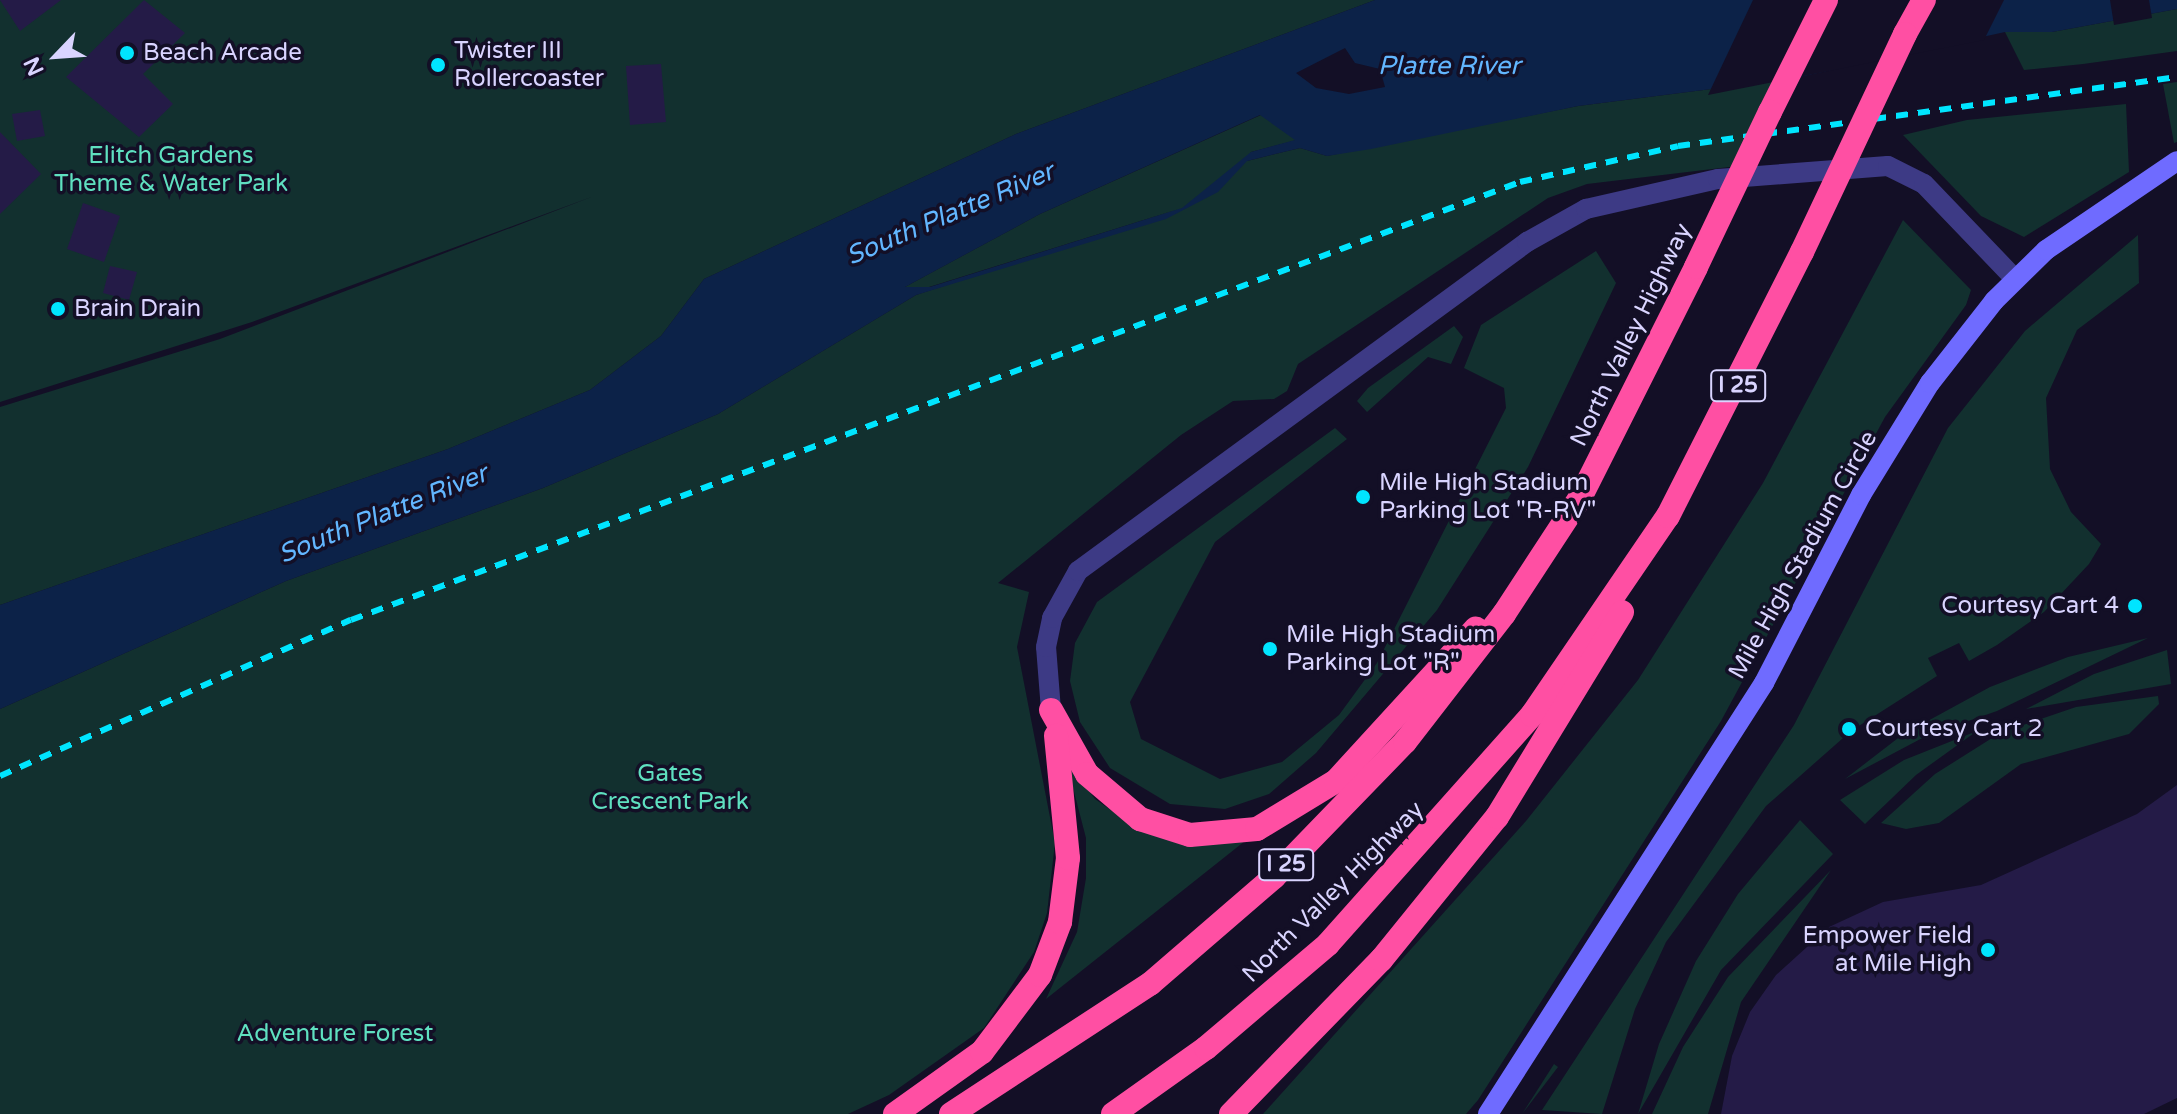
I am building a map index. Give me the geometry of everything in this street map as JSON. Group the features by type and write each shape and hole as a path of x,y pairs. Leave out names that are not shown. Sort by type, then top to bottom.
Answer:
{"highway":[{"path":"1770,112 1813,0"},
{"name":"North Valley Highway","path":"951,1114 1150,984 1274,877 1405,742 1552,543 1625,416 1826,0"},
{"name":"North Valley Highway","path":"1113,1114 1261,1004 1400,871 1578,655 1668,516 1802,252 1923,0"},
{"path":"1231,1114 1381,960 1497,817 1600,657 1668,516"},
{"path":"1051,710 1087,774 1140,819 1190,835 1257,829 1302,807 1368,750 1552,543"},
{"path":"895,1114 997,1037 1045,963 1068,858 1051,710"}],"street":[{"name":"Mile High Stadium Circle","path":"1488,1114 1764,683 1861,495 1930,383 2014,278 2177,161"},
{"path":"1051,710 1046,647 1052,618 1088,561 1527,242 1586,209 1745,175 1888,166 1924,184 2014,278"}],"green space":[{"name":"Elitch Gardens Theme & Water Park","path":"0,0 1375,0 1016,134 704,279 661,336 590,390 448,449 0,605 0,407 220,339 594,196 252,322 0,402"},
{"path":"2177,9 2177,51 2083,64 2024,70 2005,32 2052,32"},
{"name":"Gates Crescent Park","path":"1790,79 1746,165 1587,184 1548,198 1298,364 1287,391 1274,399 1233,401 1181,435 998,583 1029,592 1017,647 1055,843 1047,913 1034,952 984,1028 889,1095 848,1114 0,1114 0,709 286,581 543,488 718,414 916,295 1179,209 929,287 903,288 1040,214 1261,115 1297,140 1251,152 1247,161 1300,148 1327,156 1578,106"},
{"path":"2177,82 2177,142 2174,143 2163,84"},
{"path":"2126,104 2129,172 2024,237 1981,216 1903,135 1967,120"},
{"path":"1903,220 1971,290 1966,305 1885,417 1721,721 1478,1100 1466,1114 1263,1114 1526,821 1638,680 1763,483"},
{"path":"2138,235 2139,283 2077,330 2046,398 2050,469 2071,512 2101,544 2089,564 2044,612 1997,645 1969,661 1959,643 1928,658 1937,676 1851,731 1766,806 1666,942 1635,1009 1602,1114 1542,1110 1794,725 1948,428 2025,331"},
{"path":"1596,251 1616,283 1528,467 1437,610 1316,753 1269,794 1225,809 1170,804 1110,768 1080,722 1070,681 1075,643 1097,602 1335,428 1347,439 1215,542 1130,702 1141,739 1220,779 1282,762 1339,715 1377,663 1506,408 1504,388 1464,368 1481,325"},
{"path":"1454,326 1463,337 1451,364 1428,357 1367,412 1357,401 1368,388"},
{"path":"2148,638 1997,711 1928,735 1845,779 1902,735 1990,687 2068,657"},
{"path":"2167,650 2171,684 2026,709 2094,674"},
{"path":"2158,696 2159,704 2129,734 2021,764 1939,823 1906,829 1881,823 1935,774 2000,733 2076,707"},
{"path":"1977,731 1916,775 1865,824 1840,800 1904,760"},
{"path":"1066,761 1095,799 1125,820 1245,841 1046,999 1077,932 1086,878 1086,838"},
{"path":"1800,820 1833,854 1721,970 1638,1114 1659,1044 1696,961 1738,894"},
{"path":"1831,870 1741,1002 1708,1114 1652,1114 1683,1047 1728,977"},
{"path":"1554,1064 1558,1067 1522,1114"}],"water":[{"name":"Platte River","path":"1375,0 2177,0 2177,9 2052,32 2005,32 1790,79 1578,106 1327,156 1300,148 1247,161 1218,192 1166,219 916,295 718,414 543,488 286,581 0,709 0,605 448,449 590,390 661,336 704,279 1016,134","holes":["1345,48 1355,63 1380,69 1385,87 1349,94 1316,88 1296,73","1260,115 1295,140 1251,152 1182,208 930,287 905,287 1040,214"]}],"pier":[{"path":"1753,0 2004,0 1984,40 1708,95"},
{"path":"2110,0 2149,0 2152,18 2114,25"}],"building":[{"path":"0,0 61,0 20,31"},
{"name":"Beach Arcade","path":"144,0 185,33 143,74 173,104 139,137 66,77"},
{"path":"661,64 666,122 630,125 626,66"},
{"path":"40,110 45,136 17,141 12,114"},
{"path":"0,132 41,174 0,214"},
{"path":"83,203 120,216 104,262 67,249"},
{"path":"110,266 137,272 129,300 103,293"},
{"name":"Empower Field at Mile High","path":"2177,785 2177,1098 2144,1114 1721,1114 1732,1056 1750,1012 1776,975 1829,927 1883,902 1981,885 2137,814"}],"railway":[{"path":"0,776 351,620 1520,182 1678,146 2177,77"}],"place":[{"name":"Beach Arcade","path":"127,53"},
{"name":"Twister III Rollercoaster","path":"438,65"},
{"name":"Brain Drain","path":"58,309"},
{"name":"Mile High Stadium Parking Lot \"R-RV\"","path":"1363,497"},
{"name":"Courtesy Cart 4","path":"2135,606"},
{"name":"Mile High Stadium Parking Lot \"R\"","path":"1270,649"},
{"name":"Courtesy Cart 2","path":"1849,729"},
{"name":"Empower Field at Mile High","path":"1988,950"}],"water label":[{"name":"South Platte River","path":"950,214"},
{"name":"South Platte River","path":"383,514"}],"park label":[{"name":"Adventure Forest","path":"335,1034"}]}
